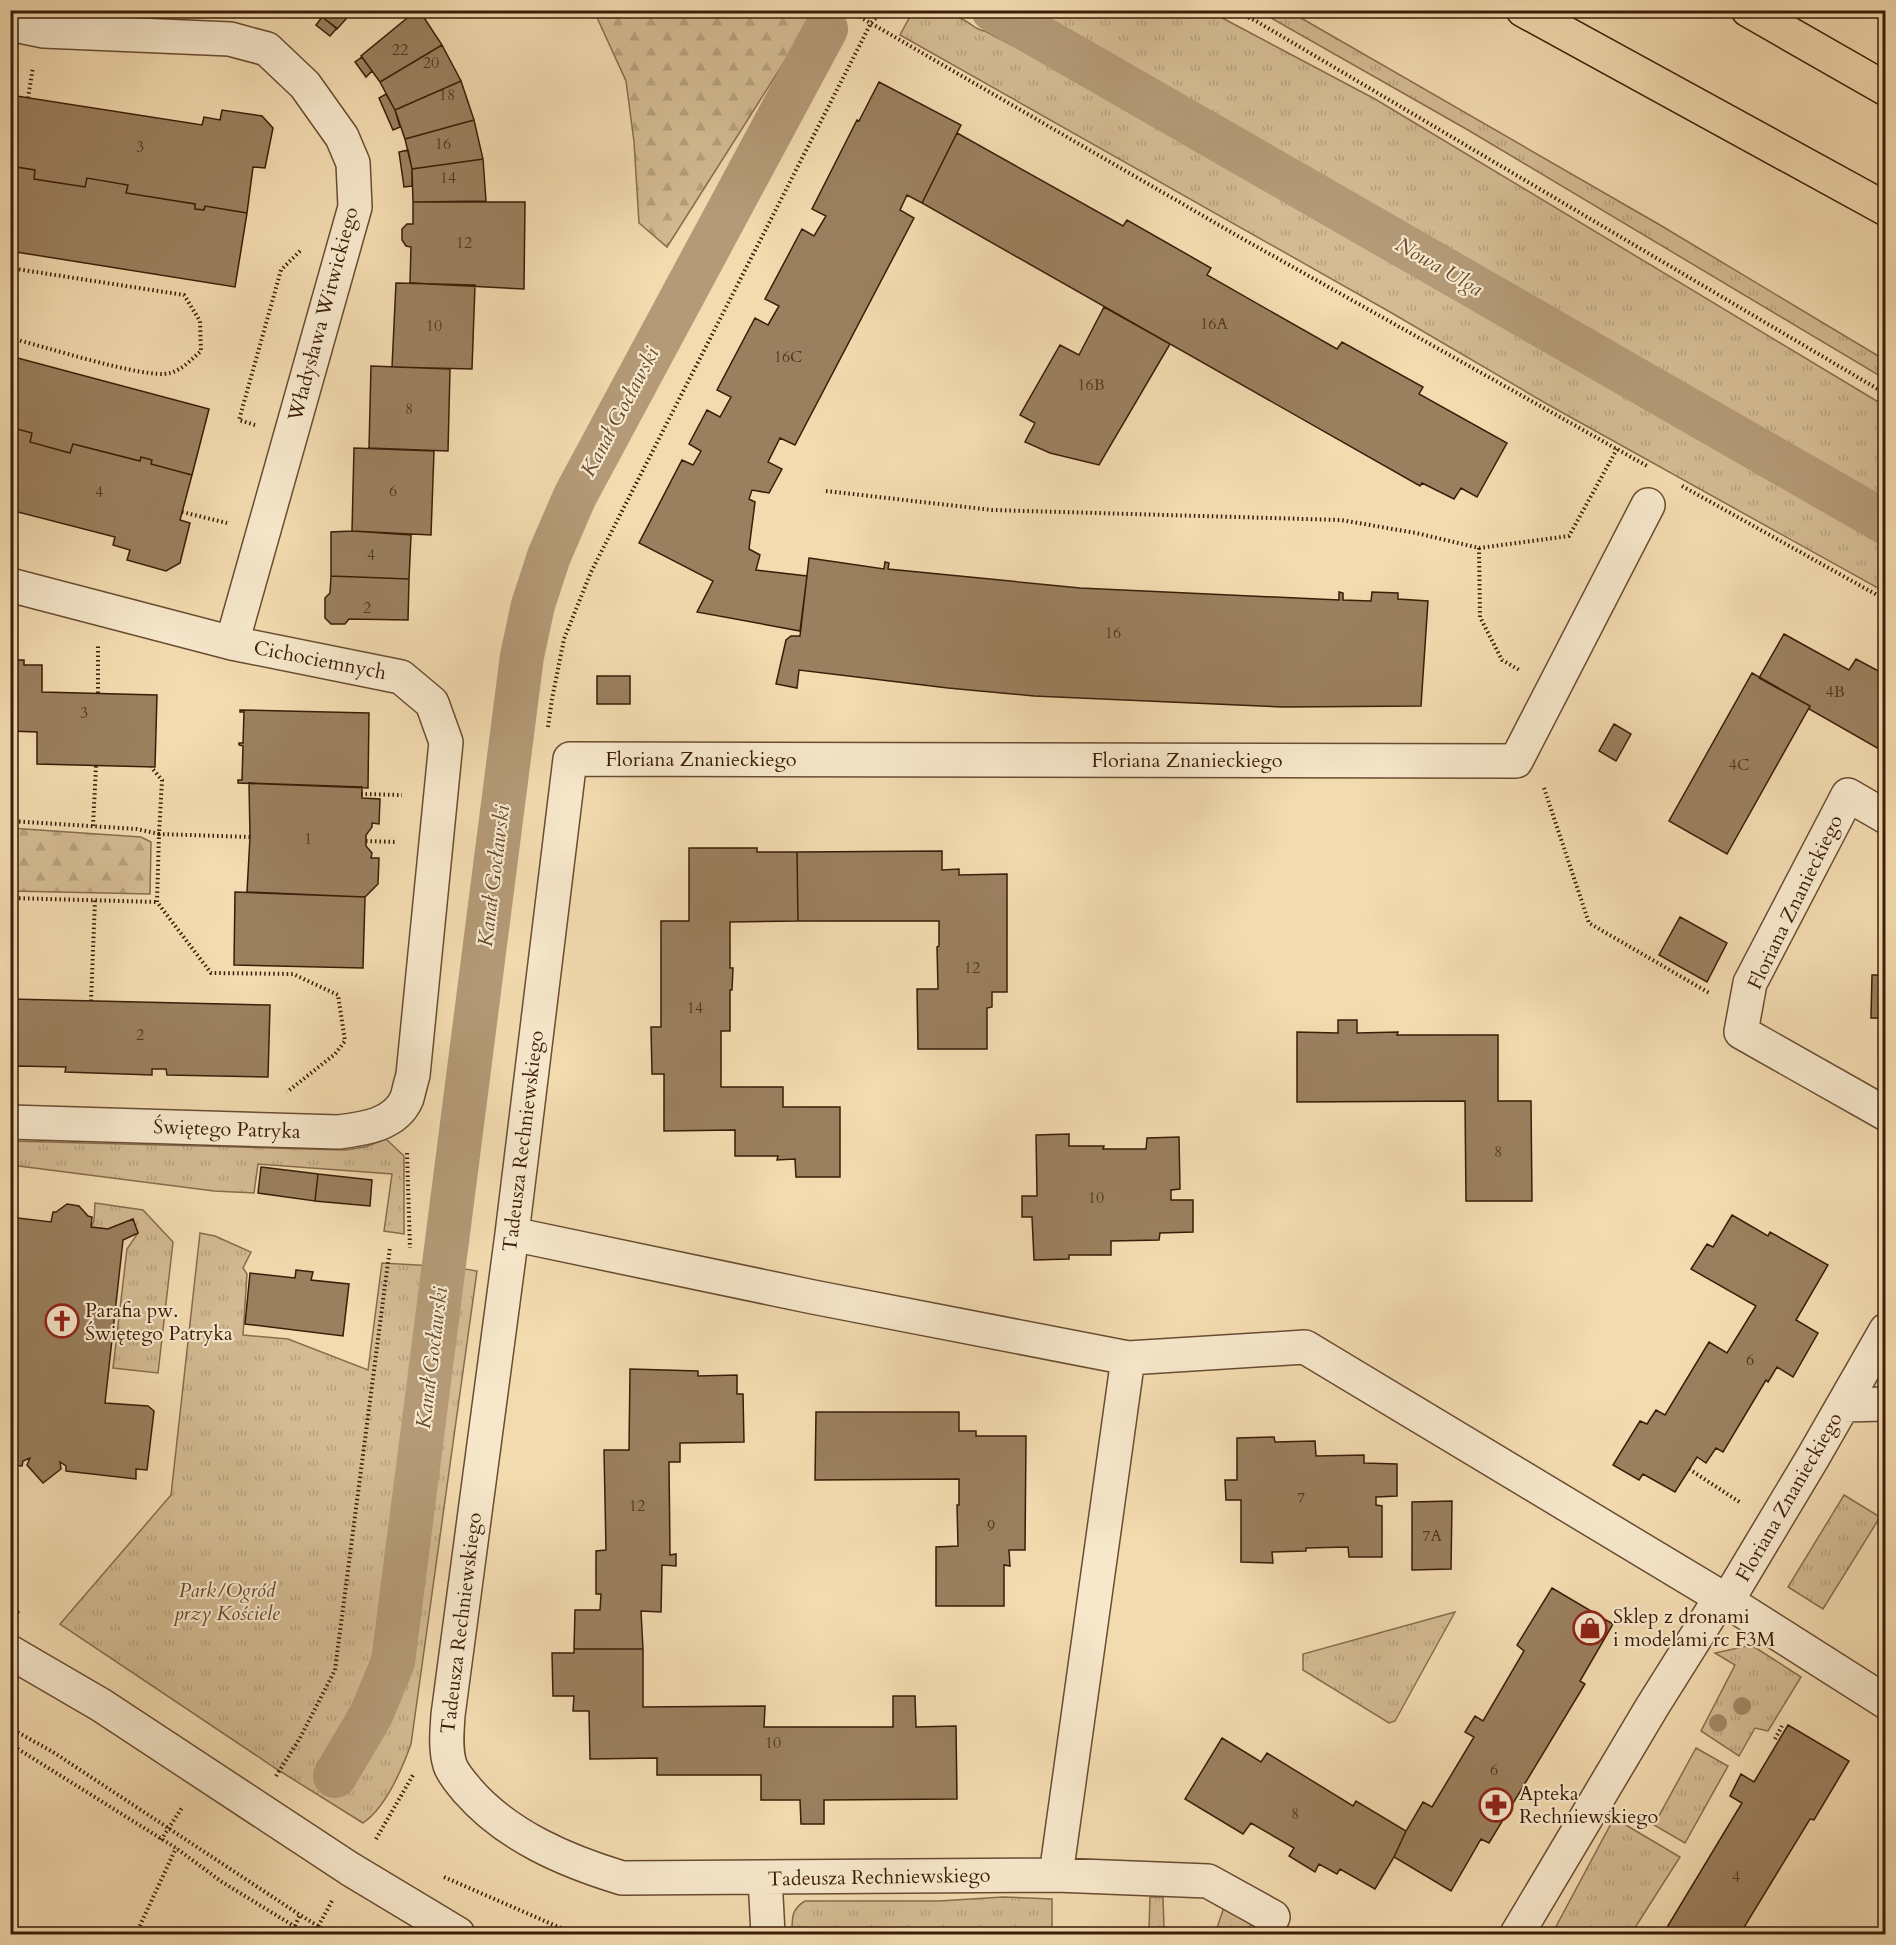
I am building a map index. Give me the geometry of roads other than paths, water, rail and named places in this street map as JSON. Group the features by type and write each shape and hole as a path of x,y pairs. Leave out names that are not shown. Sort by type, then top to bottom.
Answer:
{"main road":[{"path":"1523,10 1886,209"},
{"path":"1748,10 1886,89"}],"street":[{"name":"Władysława Witwickiego","path":"10,24 44,31 230,39 267,50 306,85 342,137 353,163 355,207 232,643"},
{"name":"Floriana Znanieckiego","path":"570,759 1516,761 1648,506"},
{"name":"Cichociemnych","path":"10,585 232,643 401,676 432,703 446,742 413,1075 406,1100 392,1118"},
{"name":"Tadeusza Rechniewskiego","path":"570,759 512,1234 448,1715 446,1744 450,1766 482,1807 507,1826 589,1868 622,1878 1056,1875 1208,1881 1273,1917"},
{"name":"Floriana Znanieckiego","path":"1886,817 1848,795 1750,983 1744,1017 1886,1114"},
{"name":"Świętego Patryka","path":"10,1122 338,1132 365,1129 392,1118"},
{"path":"512,1234 813,1297 1128,1358 1305,1347 1727,1601 1886,1701"},
{"name":"Floriana Znanieckiego","path":"1517,1935 1711,1613 1727,1601 1886,1330"},
{"path":"1056,1875 1128,1358"},
{"path":"1843,1405 1886,1404"},
{"path":"10,1652 101,1705 350,1869 458,1935"},
{"path":"765,1878 768,1935"}],"waterway":[{"name":"Nowa Ulga","path":"993,10 1886,523"},
{"name":"Kanał Gocławski","path":"335,1776 371,1715 393,1662 522,656 533,605 549,556 575,496 826,29"}],"place":[{"name":"Parafia pw. Świętego Patryka","path":"62,1321"},
{"name":"Sklep z dronami i modelami rc F3M","path":"1590,1628"},
{"name":"Apteka Rechniewskiego","path":"1496,1805"}],"park label":[{"name":"Park/Ogród przy Kościele","path":"227,1602"}]}
